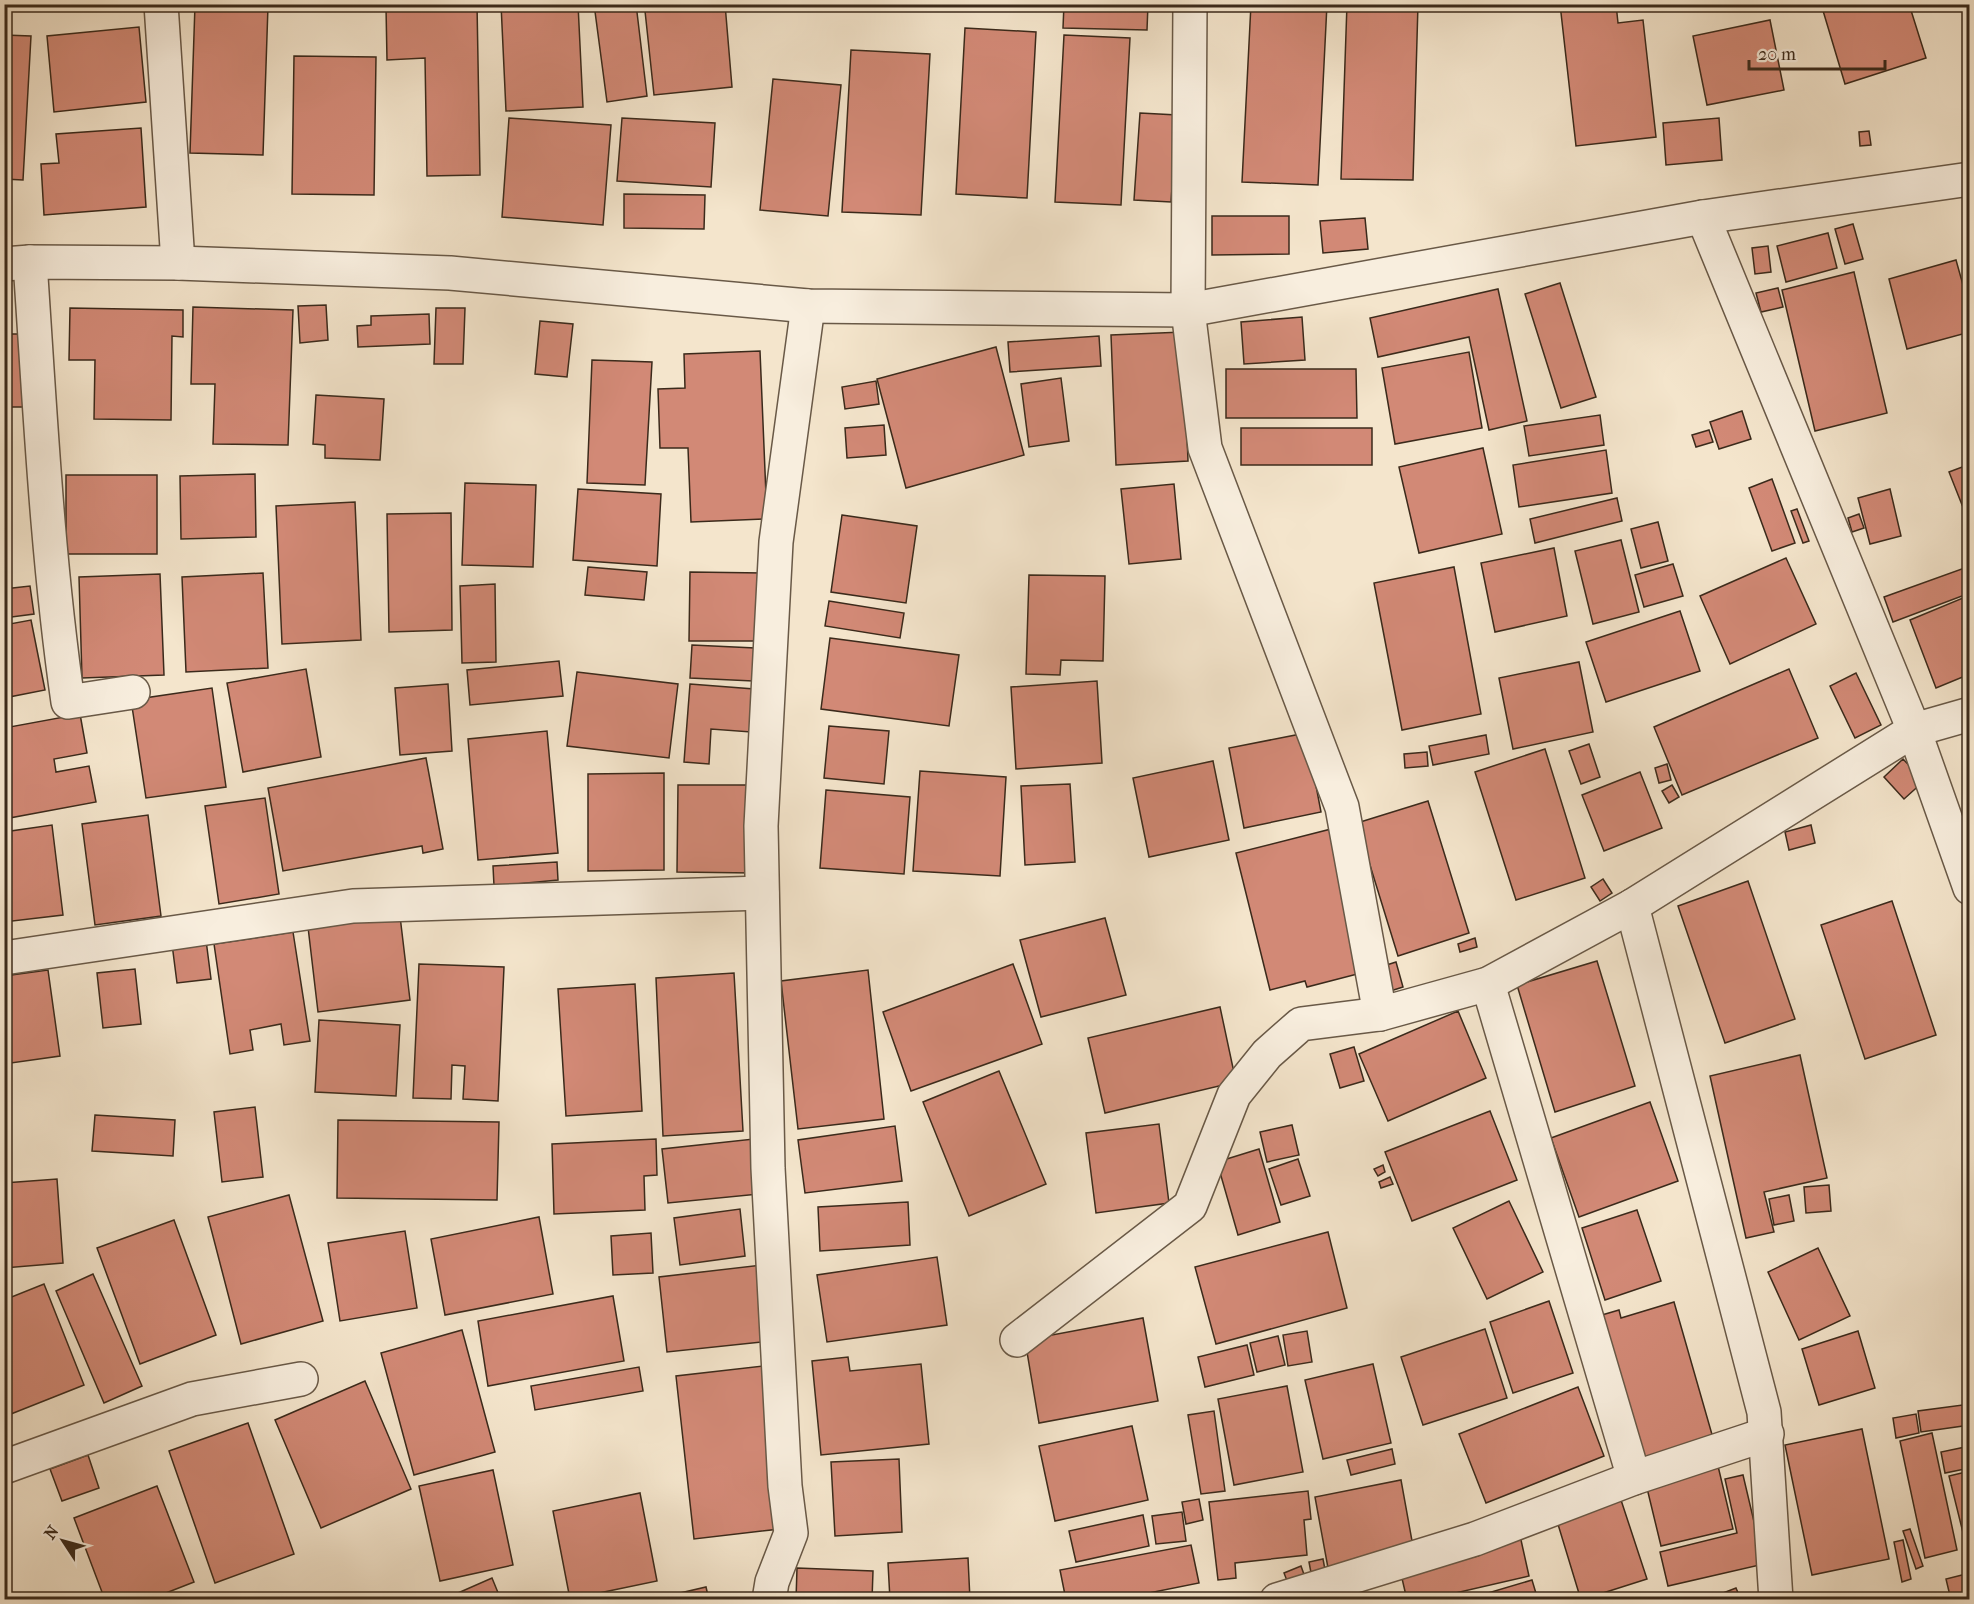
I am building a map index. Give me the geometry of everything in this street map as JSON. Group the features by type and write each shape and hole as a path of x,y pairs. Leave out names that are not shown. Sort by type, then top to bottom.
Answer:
{"street":[{"path":"161,4 178,263"},
{"path":"1190,4 1188,310 1206,448 1342,807 1380,1014"},
{"path":"133,692 68,702 17,263 178,263 450,273 808,306 1188,310 1703,217 1970,179"},
{"path":"1703,217 1914,729 1970,888"},
{"path":"769,1599 772,1582 791,1533 785,1486 768,1168 761,826 776,542 808,306"},
{"path":"1017,1340 1190,1206 1234,1095 1267,1054 1302,1023 1380,1014 1488,984 1632,906 1914,729 1970,714"},
{"path":"4,958 352,906 762,893"},
{"path":"1632,906 1764,1412 1776,1599"},
{"path":"1488,984 1634,1478"},
{"path":"4,1467 192,1400 301,1379"},
{"path":"1276,1599 1474,1539 1634,1478 1767,1434"}],"building":[{"path":"477,4 480,175 427,176 425,58 387,60 386,7"},
{"path":"501,4 578,4 583,107 506,111"},
{"path":"594,4 636,4 647,96 607,102"},
{"path":"703,4 725,4 732,87 654,95 645,11"},
{"path":"1064,4 1148,4 1147,30 1063,28"},
{"path":"1251,4 1327,4 1318,185 1242,182"},
{"path":"1347,4 1418,4 1413,180 1341,179"},
{"path":"1560,4 1616,4 1618,23 1643,20 1656,137 1576,146"},
{"path":"1821,4 1909,4 1926,58 1845,84"},
{"path":"195,5 268,6 263,155 190,153"},
{"path":"1770,20 1784,90 1707,105 1693,36"},
{"path":"139,27 146,102 54,112 47,36"},
{"path":"965,28 1036,32 1027,198 956,194"},
{"path":"4,35 31,36 23,180 4,179"},
{"path":"1064,35 1130,38 1121,205 1055,202"},
{"path":"851,50 930,54 921,215 842,212"},
{"path":"294,56 376,57 374,195 292,194"},
{"path":"773,79 841,85 828,216 760,210"},
{"path":"1140,113 1177,115 1171,202 1134,200"},
{"path":"509,118 611,125 603,225 502,217"},
{"path":"622,118 715,123 711,187 617,181"},
{"path":"1719,118 1722,160 1666,165 1663,123"},
{"path":"141,128 146,207 44,215 41,164 59,163 56,134"},
{"path":"1869,131 1871,145 1860,146 1859,132"},
{"path":"624,194 705,195 704,229 624,228"},
{"path":"1212,216 1289,216 1289,254 1212,255"},
{"path":"1365,218 1368,249 1323,253 1320,221"},
{"path":"1853,224 1863,259 1845,264 1835,229"},
{"path":"1828,233 1837,268 1786,282 1777,246"},
{"path":"1768,246 1771,272 1755,274 1752,248"},
{"path":"1956,260 1970,310 1970,332 1907,349 1889,279"},
{"path":"1854,272 1887,413 1815,431 1782,290"},
{"path":"1560,283 1596,397 1561,408 1525,294"},
{"path":"1778,288 1783,307 1761,312 1756,293"},
{"path":"1498,289 1527,421 1489,430 1469,337 1378,357 1370,318"},
{"path":"326,305 328,340 300,343 298,306"},
{"path":"193,307 293,310 288,445 213,444 215,384 191,384"},
{"path":"70,308 183,310 183,337 172,336 171,420 94,419 95,360 69,360"},
{"path":"436,308 465,308 463,364 434,364"},
{"path":"429,314 430,344 358,347 357,326 371,325 371,316"},
{"path":"1302,317 1305,360 1244,364 1241,322"},
{"path":"540,321 573,324 567,377 535,374"},
{"path":"1183,332 1188,461 1116,465 1111,335"},
{"path":"4,334 23,334 24,407 4,407"},
{"path":"1099,336 1101,366 1010,372 1008,342"},
{"path":"996,347 1024,455 906,488 877,379"},
{"path":"760,351 767,519 691,522 688,448 660,448 658,389 685,388 684,354"},
{"path":"1469,352 1482,428 1395,444 1382,368"},
{"path":"592,360 652,362 645,485 587,483"},
{"path":"1226,369 1356,369 1357,418 1226,418"},
{"path":"1061,378 1069,441 1029,447 1021,384"},
{"path":"876,381 879,404 845,409 842,387"},
{"path":"316,395 384,399 380,460 325,458 325,445 313,444"},
{"path":"1742,411 1751,439 1719,449 1710,422"},
{"path":"1600,415 1604,445 1529,456 1524,426"},
{"path":"884,425 886,455 847,458 845,428"},
{"path":"1241,428 1372,428 1372,465 1241,465"},
{"path":"1709,430 1713,442 1696,447 1692,435"},
{"path":"1483,448 1502,534 1419,553 1399,467"},
{"path":"1606,450 1612,493 1519,507 1513,465"},
{"path":"1970,464 1970,525 1949,472"},
{"path":"255,474 256,537 181,539 180,476"},
{"path":"66,475 157,475 157,554 66,554"},
{"path":"1772,479 1795,543 1772,551 1749,488"},
{"path":"465,483 536,485 533,567 462,565"},
{"path":"1174,484 1181,559 1129,564 1121,489"},
{"path":"578,489 661,494 657,566 573,560"},
{"path":"1890,489 1901,536 1870,544 1858,498"},
{"path":"1617,498 1622,521 1535,543 1530,519"},
{"path":"355,502 361,640 282,644 276,506"},
{"path":"1797,509 1809,541 1803,543 1791,511"},
{"path":"451,513 452,630 389,632 387,514"},
{"path":"1859,514 1864,528 1852,532 1848,518"},
{"path":"842,515 917,526 906,603 831,592"},
{"path":"1658,522 1668,561 1641,568 1631,529"},
{"path":"1621,540 1639,612 1593,624 1575,551"},
{"path":"1554,548 1567,616 1495,632 1481,563"},
{"path":"1786,558 1816,624 1730,664 1700,596"},
{"path":"1673,564 1683,596 1644,607 1635,575"},
{"path":"1970,566 1970,593 1893,622 1884,597"},
{"path":"588,567 647,572 644,600 585,595"},
{"path":"1454,567 1481,714 1402,730 1374,583"},
{"path":"690,572 764,573 764,641 689,641"},
{"path":"263,573 268,668 186,672 182,577"},
{"path":"160,574 164,675 82,678 79,577"},
{"path":"1029,575 1105,576 1103,661 1061,660 1060,675 1026,674"},
{"path":"495,584 496,662 462,663 460,586"},
{"path":"30,586 34,614 4,618 4,589"},
{"path":"1970,595 1970,674 1936,688 1910,620"},
{"path":"829,601 904,613 900,638 825,626"},
{"path":"1680,611 1700,671 1606,702 1586,642"},
{"path":"31,620 45,690 4,698 4,625"},
{"path":"830,638 959,655 949,726 821,709"},
{"path":"692,645 755,648 753,681 690,678"},
{"path":"559,661 563,696 470,705 467,670"},
{"path":"1579,662 1593,732 1513,749 1499,678"},
{"path":"306,669 321,757 243,772 227,683"},
{"path":"1789,669 1818,738 1682,795 1654,727"},
{"path":"577,672 678,684 669,758 567,746"},
{"path":"1856,673 1881,725 1855,738 1830,686"},
{"path":"1097,681 1102,763 1016,769 1011,687"},
{"path":"448,684 452,751 400,755 395,688"},
{"path":"690,684 754,689 751,732 711,729 709,764 684,762"},
{"path":"212,688 226,787 146,798 131,700"},
{"path":"80,714 87,753 54,759 56,772 89,766 96,802 4,819 4,728"},
{"path":"829,726 889,731 884,784 824,778"},
{"path":"547,731 558,853 478,860 468,739"},
{"path":"1306,733 1321,812 1244,828 1229,748"},
{"path":"1486,735 1489,754 1433,765 1429,746"},
{"path":"1589,744 1600,777 1581,784 1569,751"},
{"path":"1545,749 1585,878 1516,900 1475,772"},
{"path":"1427,752 1428,766 1405,768 1404,754"},
{"path":"426,758 443,849 423,853 422,846 283,871 268,788"},
{"path":"1903,759 1924,781 1904,799 1884,777"},
{"path":"1213,761 1229,840 1149,857 1133,778"},
{"path":"1667,764 1671,780 1659,783 1655,768"},
{"path":"920,771 1006,777 1000,876 913,871"},
{"path":"1640,772 1662,828 1604,851 1582,795"},
{"path":"664,773 664,870 588,871 588,774"},
{"path":"1070,784 1075,862 1025,865 1021,786"},
{"path":"678,785 753,785 753,873 677,872"},
{"path":"1672,785 1679,797 1669,803 1662,791"},
{"path":"826,790 910,797 904,874 820,868"},
{"path":"265,798 279,894 219,904 205,806"},
{"path":"1428,801 1469,933 1398,956 1357,823"},
{"path":"148,815 161,916 95,925 82,824"},
{"path":"52,825 63,915 4,922 4,832"},
{"path":"1811,825 1815,843 1789,850 1785,832"},
{"path":"1335,828 1369,971 1307,987 1305,981 1270,990 1236,853"},
{"path":"557,862 558,880 494,886 493,866"},
{"path":"1603,879 1612,893 1600,901 1591,887"},
{"path":"1748,881 1795,1019 1725,1043 1678,906"},
{"path":"1892,901 1936,1035 1865,1059 1821,925"},
{"path":"400,916 410,1000 318,1012 308,927"},
{"path":"1105,918 1126,995 1041,1017 1020,940"},
{"path":"293,932 310,1041 284,1045 281,1024 250,1030 253,1050 230,1054 214,944"},
{"path":"1475,938 1477,947 1460,952 1458,944"},
{"path":"206,940 211,979 177,983 172,944"},
{"path":"1597,961 1635,1086 1555,1112 1517,985"},
{"path":"1396,962 1403,987 1381,994 1374,969"},
{"path":"419,964 504,967 498,1101 463,1099 465,1066 452,1065 451,1099 413,1098"},
{"path":"1013,964 1042,1044 911,1091 883,1012"},
{"path":"135,969 141,1024 103,1028 97,973"},
{"path":"48,970 60,1056 4,1064 4,976"},
{"path":"868,970 884,1119 798,1129 781,981"},
{"path":"734,973 743,1131 663,1136 656,978"},
{"path":"635,984 642,1111 566,1116 558,989"},
{"path":"1220,1007 1236,1082 1105,1113 1088,1038"},
{"path":"1458,1011 1486,1078 1388,1121 1359,1054"},
{"path":"319,1020 400,1025 396,1096 315,1092"},
{"path":"1354,1047 1364,1081 1340,1088 1330,1054"},
{"path":"1800,1055 1827,1178 1764,1192 1774,1232 1746,1238 1710,1076"},
{"path":"999,1071 1046,1184 969,1216 923,1102"},
{"path":"1650,1102 1678,1181 1579,1217 1551,1138"},
{"path":"255,1107 263,1177 222,1182 214,1112"},
{"path":"1490,1111 1517,1180 1412,1221 1385,1152"},
{"path":"95,1115 175,1120 173,1156 92,1151"},
{"path":"338,1120 499,1122 497,1200 337,1198"},
{"path":"1159,1124 1169,1203 1096,1213 1086,1133"},
{"path":"1292,1125 1299,1155 1267,1162 1260,1132"},
{"path":"895,1126 902,1181 805,1193 798,1140"},
{"path":"763,1138 768,1193 668,1203 662,1149"},
{"path":"656,1139 657,1175 644,1176 645,1210 554,1214 552,1144"},
{"path":"1259,1149 1280,1222 1238,1235 1217,1162"},
{"path":"1298,1159 1310,1196 1281,1205 1269,1169"},
{"path":"1383,1165 1385,1172 1378,1176 1374,1169"},
{"path":"1390,1177 1393,1184 1381,1188 1379,1182"},
{"path":"57,1179 63,1263 4,1268 4,1183"},
{"path":"1829,1185 1831,1211 1806,1213 1804,1187"},
{"path":"289,1195 323,1321 241,1344 208,1217"},
{"path":"1789,1195 1794,1221 1774,1225 1769,1199"},
{"path":"1509,1201 1543,1272 1487,1299 1453,1228"},
{"path":"908,1202 910,1245 820,1251 818,1207"},
{"path":"740,1209 745,1256 680,1265 674,1218"},
{"path":"1637,1210 1661,1281 1605,1300 1582,1228"},
{"path":"539,1217 553,1294 445,1315 431,1239"},
{"path":"174,1220 216,1335 140,1364 97,1248"},
{"path":"405,1231 417,1308 340,1321 328,1243"},
{"path":"1328,1232 1347,1308 1216,1344 1195,1267"},
{"path":"651,1233 653,1273 613,1275 611,1236"},
{"path":"1818,1248 1850,1316 1799,1340 1768,1272"},
{"path":"937,1257 947,1325 827,1342 817,1275"},
{"path":"762,1265 771,1341 667,1352 659,1277"},
{"path":"93,1274 142,1386 104,1403 56,1291"},
{"path":"44,1284 84,1385 11,1414 4,1397 4,1300"},
{"path":"613,1296 624,1361 488,1386 478,1321"},
{"path":"1549,1301 1573,1373 1513,1393 1490,1322"},
{"path":"1674,1302 1713,1438 1637,1460 1595,1317 1619,1310 1621,1318"},
{"path":"1143,1318 1158,1401 1039,1423 1025,1340"},
{"path":"1485,1329 1507,1398 1423,1425 1401,1357"},
{"path":"462,1330 495,1452 414,1475 381,1353"},
{"path":"1307,1331 1312,1362 1288,1366 1283,1335"},
{"path":"1858,1331 1875,1388 1819,1405 1802,1349"},
{"path":"1278,1336 1285,1365 1257,1372 1250,1343"},
{"path":"1247,1345 1254,1375 1205,1387 1198,1357"},
{"path":"848,1357 850,1371 921,1364 929,1444 821,1455 812,1361"},
{"path":"1373,1364 1391,1443 1323,1459 1305,1380"},
{"path":"763,1366 780,1529 694,1539 676,1376"},
{"path":"639,1367 643,1391 535,1410 531,1386"},
{"path":"365,1381 411,1489 321,1528 275,1420"},
{"path":"1287,1386 1303,1472 1234,1485 1218,1399"},
{"path":"1578,1387 1604,1456 1486,1503 1459,1434"},
{"path":"1970,1404 1970,1425 1921,1432 1918,1411"},
{"path":"1214,1411 1225,1491 1201,1494 1188,1415"},
{"path":"1916,1414 1919,1433 1896,1438 1893,1418"},
{"path":"248,1423 294,1554 215,1583 169,1451"},
{"path":"1132,1426 1148,1500 1055,1521 1039,1446"},
{"path":"1862,1429 1889,1559 1812,1575 1785,1445"},
{"path":"1932,1433 1957,1550 1925,1558 1900,1441"},
{"path":"1970,1446 1970,1468 1945,1473 1941,1452"},
{"path":"1392,1449 1395,1464 1351,1475 1347,1460"},
{"path":"88,1455 99,1488 62,1501 50,1469"},
{"path":"899,1459 902,1532 835,1536 831,1462"},
{"path":"1718,1466 1733,1529 1661,1546 1646,1484"},
{"path":"493,1470 513,1565 440,1581 419,1486"},
{"path":"1970,1471 1970,1548 1967,1549 1949,1476"},
{"path":"1743,1475 1764,1564 1668,1586 1660,1552 1737,1533 1725,1479"},
{"path":"1401,1480 1414,1552 1328,1568 1315,1497"},
{"path":"157,1486 194,1582 148,1600 105,1600 74,1518"},
{"path":"1308,1491 1311,1519 1304,1520 1307,1555 1235,1563 1236,1578 1218,1580 1209,1502"},
{"path":"640,1493 657,1581 570,1599 553,1511"},
{"path":"1199,1499 1203,1520 1186,1524 1182,1502"},
{"path":"1621,1500 1647,1579 1581,1600 1557,1521"},
{"path":"1182,1512 1186,1541 1156,1544 1152,1516"},
{"path":"1143,1515 1149,1546 1076,1562 1069,1531"},
{"path":"1910,1529 1923,1566 1916,1569 1903,1531"},
{"path":"1519,1531 1529,1576 1425,1600 1407,1600 1401,1574 1478,1556 1474,1542"},
{"path":"1903,1540 1911,1579 1902,1582 1894,1542"},
{"path":"1191,1545 1199,1583 1114,1600 1066,1600 1060,1570"},
{"path":"968,1558 970,1600 890,1600 888,1563"},
{"path":"1323,1559 1326,1575 1312,1578 1309,1562"},
{"path":"1301,1566 1307,1583 1291,1591 1284,1573"},
{"path":"797,1568 873,1571 872,1600 796,1600"},
{"path":"1970,1573 1970,1600 1951,1600 1946,1579"},
{"path":"492,1578 501,1600 442,1600"},
{"path":"1532,1580 1538,1600 1490,1600 1488,1593"},
{"path":"706,1587 709,1600 650,1600"},
{"path":"1736,1588 1741,1600 1705,1600"},
{"path":"1915,1594 1916,1600 1888,1600"}]}
